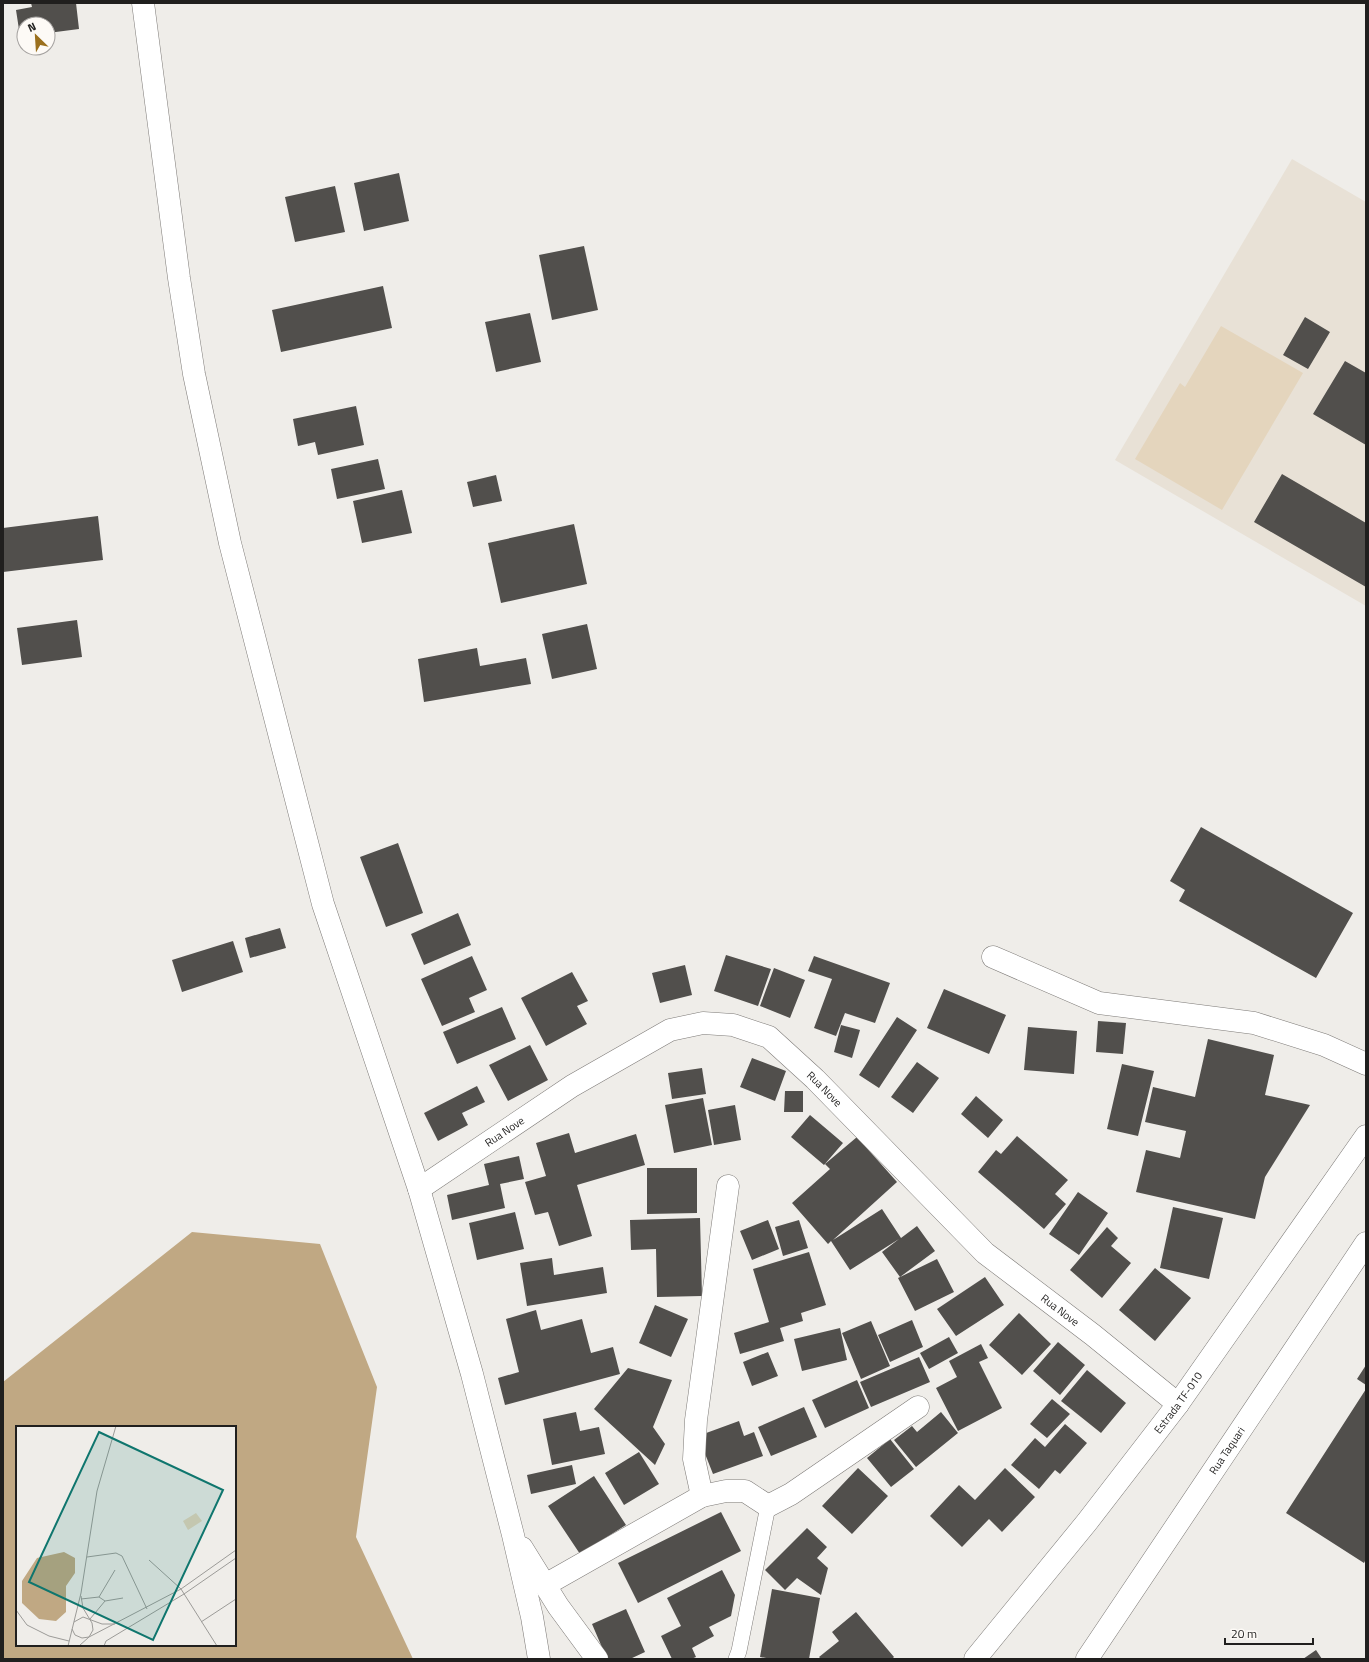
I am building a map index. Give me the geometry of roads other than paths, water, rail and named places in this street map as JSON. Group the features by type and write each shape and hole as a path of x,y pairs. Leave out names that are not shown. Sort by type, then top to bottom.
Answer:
{"street":[{"path":"143,3 190,352 230,542 323,904 419,1189 472,1374 514,1535 532,1617 539,1659"},
{"path":"993,957 1100,1003 1254,1023 1324,1045 1366,1064"},
{"name":"Rua Nove","path":"419,1189 572,1086 670,1030 704,1023 733,1024 769,1037 815,1079 985,1253 1093,1335 1178,1404"},
{"name":"Estrada TF-010","path":"975,1659 1088,1522 1178,1404 1366,1136"},
{"path":"702,1496 694,1459 696,1420 728,1186"},
{"name":"Rua Taquari","path":"1087,1659 1366,1243"},
{"path":"545,1585 702,1496 726,1491 745,1491 768,1506 791,1494 918,1407"},
{"path":"514,1535 580,1638 597,1659"}],"lane":[{"path":"736,1659 739,1652 768,1506"}]}
